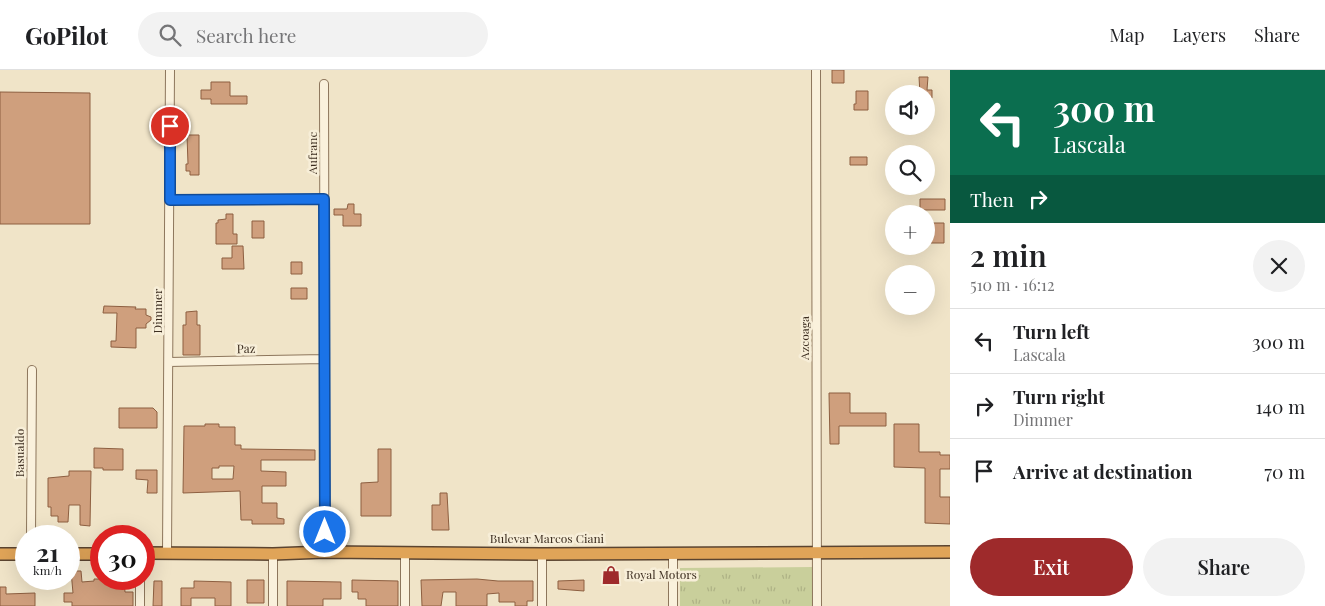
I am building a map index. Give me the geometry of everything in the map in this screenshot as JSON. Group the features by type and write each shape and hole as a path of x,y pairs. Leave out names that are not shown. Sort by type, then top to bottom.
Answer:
{"highway":[{"name":"Bulevar Marcos Ciani","path":"155,553 950,552"},
{"path":"0,554 15,554"}],"street":[{"name":"Dimmer","path":"168,553 170,70"},
{"name":"Azcoaga","path":"816,70 817,606"},
{"name":"Aufranc","path":"324,84 325,552"},
{"path":"170,200 324,199"},
{"name":"Paz","path":"169,362 324,359"},
{"name":"Basualdo","path":"31,525 32,370"},
{"path":"405,552 405,606"},
{"path":"673,552 673,606"},
{"path":"273,554 273,606"},
{"path":"542,554 542,606"},
{"path":"140,590 140,606"}],"green space":[{"path":"813,567 813,606 680,606 680,568"}],"building":[{"path":"832,70 844,70 844,83 832,83"},
{"path":"919,77 928,77 927,85 919,85"},
{"path":"211,82 230,82 230,96 247,96 247,104 211,104 211,99 201,99 201,90 211,90"},
{"path":"856,91 868,91 868,110 854,110"},
{"path":"0,92 90,93 90,224 0,224"},
{"path":"187,135 199,135 199,175 190,175 190,171 186,171 186,164 188,164"},
{"path":"850,157 867,157 867,165 850,165"},
{"path":"920,199 945,199 945,210 935,210 935,205 920,205"},
{"path":"348,204 354,204 354,214 361,214 361,226 343,226 343,215 334,215 334,209 347,209"},
{"path":"226,214 233,214 233,234 237,234 237,244 216,244 216,223 218,223 218,220 226,219"},
{"path":"252,221 264,221 264,238 252,238"},
{"path":"935,223 944,223 944,243 935,243"},
{"path":"232,246 243,246 244,269 222,269 222,258 232,258"},
{"path":"291,262 302,262 302,274 291,274"},
{"path":"291,288 307,288 307,299 291,299"},
{"path":"104,306 146,309 146,315 151,317 151,320 146,324 146,328 136,328 136,348 111,347 111,341 116,341 117,313 103,313"},
{"path":"197,311 197,325 200,325 200,355 183,355 183,325 186,325 186,312"},
{"path":"829,393 850,393 850,413 886,413 886,426 839,426 839,444 830,444"},
{"path":"119,408 153,408 157,412 157,428 119,428"},
{"path":"205,424 219,424 219,427 235,427 235,445 241,445 241,449 315,450 315,460 261,460 261,471 286,472 286,486 262,486 262,503 277,503 277,518 284,519 284,524 252,524 252,520 241,520 240,491 183,493 184,426 205,426","holes":["234,466 233,479 212,479 212,468"]},
{"path":"894,424 919,424 919,452 940,452 940,455 950,455 950,469 940,469 940,497 950,497 950,524 925,523 925,468 894,467"},
{"path":"94,448 123,449 123,470 94,468"},
{"path":"378,449 391,449 391,516 361,516 361,483 378,482"},
{"path":"136,470 157,470 157,493 147,493 148,480 136,479"},
{"path":"69,471 91,471 90,526 80,525 80,505 69,505 68,522 58,522 58,516 51,516 51,507 48,507 48,478 69,476"},
{"path":"440,493 447,493 449,530 432,530 432,505 440,505"},
{"path":"81,571 82,582 90,581 90,590 125,590 125,592 133,592 133,606 72,606 72,602 64,602 64,593 73,593 73,590 80,590"},
{"path":"247,580 264,580 264,603 247,603"},
{"path":"352,580 398,581 398,606 366,606 366,599 358,599 358,592 352,592"},
{"path":"421,580 533,581 533,601 527,601 527,606 515,606 515,602 499,602 499,593 487,594 487,606 456,606 456,592 443,592 441,606 422,606"},
{"path":"584,580 584,591 558,589 558,581"},
{"path":"155,581 162,581 162,606 153,606"},
{"path":"194,581 231,582 231,606 215,606 215,598 191,598 191,606 181,606 181,588 194,588"},
{"path":"287,581 341,582 341,599 323,599 323,606 287,606"},
{"path":"0,587 6,587 6,594 35,593 35,606 0,606"}],"place":[{"name":"Royal Motors","path":"611,575"}],"route":[{"path":"170,126 170,200 324,199 325,532"}]}
